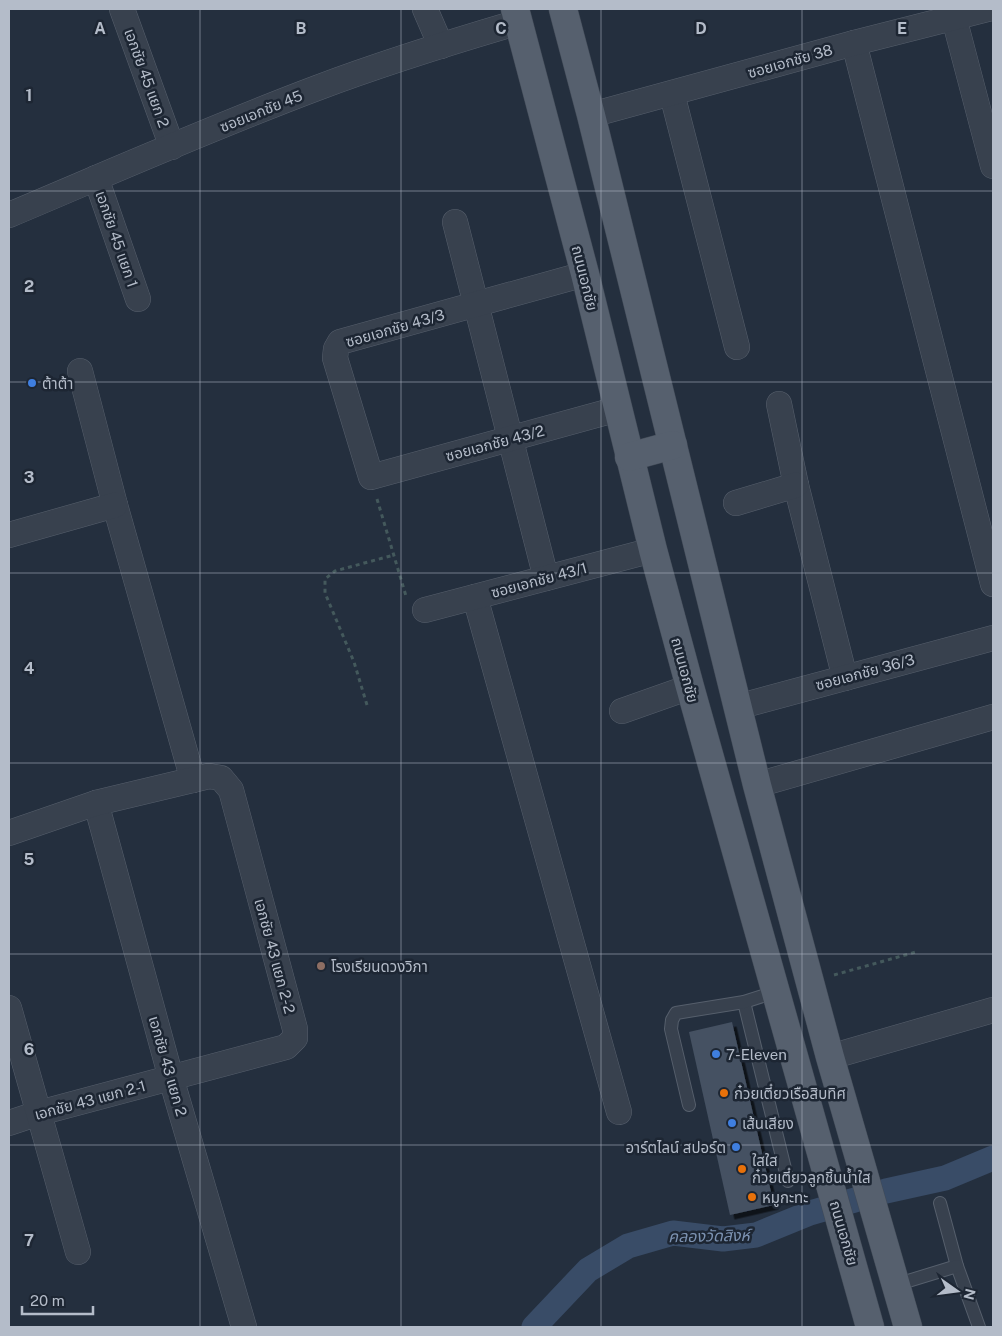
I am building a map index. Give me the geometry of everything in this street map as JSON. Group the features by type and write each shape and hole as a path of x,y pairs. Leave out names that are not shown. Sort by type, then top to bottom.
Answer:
{"main road":[{"path":"563,9 757,785 830,1057 908,1327"},
{"name":"ถนนเอกชัย","path":"517,15 585,274 653,550 870,1327"},
{"path":"629,457 673,445"}],"street":[{"name":"เอกชัย 45 แยก 2","path":"122,9 172,147"},
{"path":"425,9 441,46"},
{"name":"ซอยเอกชัย 38","path":"591,115 854,43 988,9"},
{"name":"ซอยเอกชัย 45","path":"9,215 317,88 441,46 517,15"},
{"path":"954,18 993,166"},
{"path":"854,43 993,584"},
{"path":"672,94 737,347"},
{"name":"เอกชัย 45 แยก 1","path":"96,178 138,299"},
{"path":"455,222 546,578"},
{"name":"ซอยเอกชัย 43/3","path":"370,477 335,358 336,349 340,342 585,274"},
{"path":"9,833 96,803 193,780 115,505 80,371"},
{"path":"779,404 796,485 845,678"},
{"name":"ซอยเอกชัย 43/2","path":"370,477 618,409"},
{"path":"736,503 796,485"},
{"path":"9,535 115,505"},
{"name":"ซอยเอกชัย 43/1","path":"425,610 653,550"},
{"path":"475,597 619,1112"},
{"name":"ซอยเอกชัย 36/3","path":"737,707 993,638"},
{"path":"622,711 690,687"},
{"path":"757,785 993,717"},
{"name":"เอกชัย 43 แยก 2-2","path":"171,1078 286,1047 295,1038 295,1029 231,790 221,778 209,776 193,780"},
{"name":"เอกชัย 43 แยก 2","path":"96,803 171,1078 244,1327"},
{"path":"9,1008 78,1252"},
{"path":"830,1057 993,1010"},
{"name":"เอกชัย 43 แยก 2-1","path":"9,1124 38,1114 171,1078"}],"lane":[{"path":"689,1105 671,1029 672,1020 676,1013 744,1002 775,992"},
{"path":"744,1002 788,1181"},
{"path":"940,1203 957,1266 979,1327"},
{"path":"895,1285 957,1266"}],"path":[{"path":"370,477 408,601 414,608 425,610"},
{"path":"367,706 354,662 325,592 325,580 335,571 394,555"},
{"path":"809,981 916,952"}],"building":[{"path":"732,1022 774,1205 730,1215 689,1032"}],"waterway":[{"name":"คลองวัดสิงห์","path":"534,1327 588,1270 628,1246 673,1233 723,1239 756,1235 810,1213 886,1191 945,1178 993,1158"}],"place":[{"name":"ต้าต้า","path":"32,383"},
{"name":"โรงเรียนดวงวิภา","path":"321,966"},
{"name":"7-Eleven","path":"716,1054"},
{"name":"ก๋วยเตี๋ยวเรือสิบทิศ","path":"724,1093"},
{"name":"เส้นเสียง","path":"732,1123"},
{"name":"อาร์ตไลน์ สปอร์ต","path":"736,1147"},
{"name":"ใสใส ก๋วยเตี๋ยวลูกชิ้นน้ำใส","path":"742,1169"},
{"name":"หมูกะทะ","path":"752,1197"}]}
